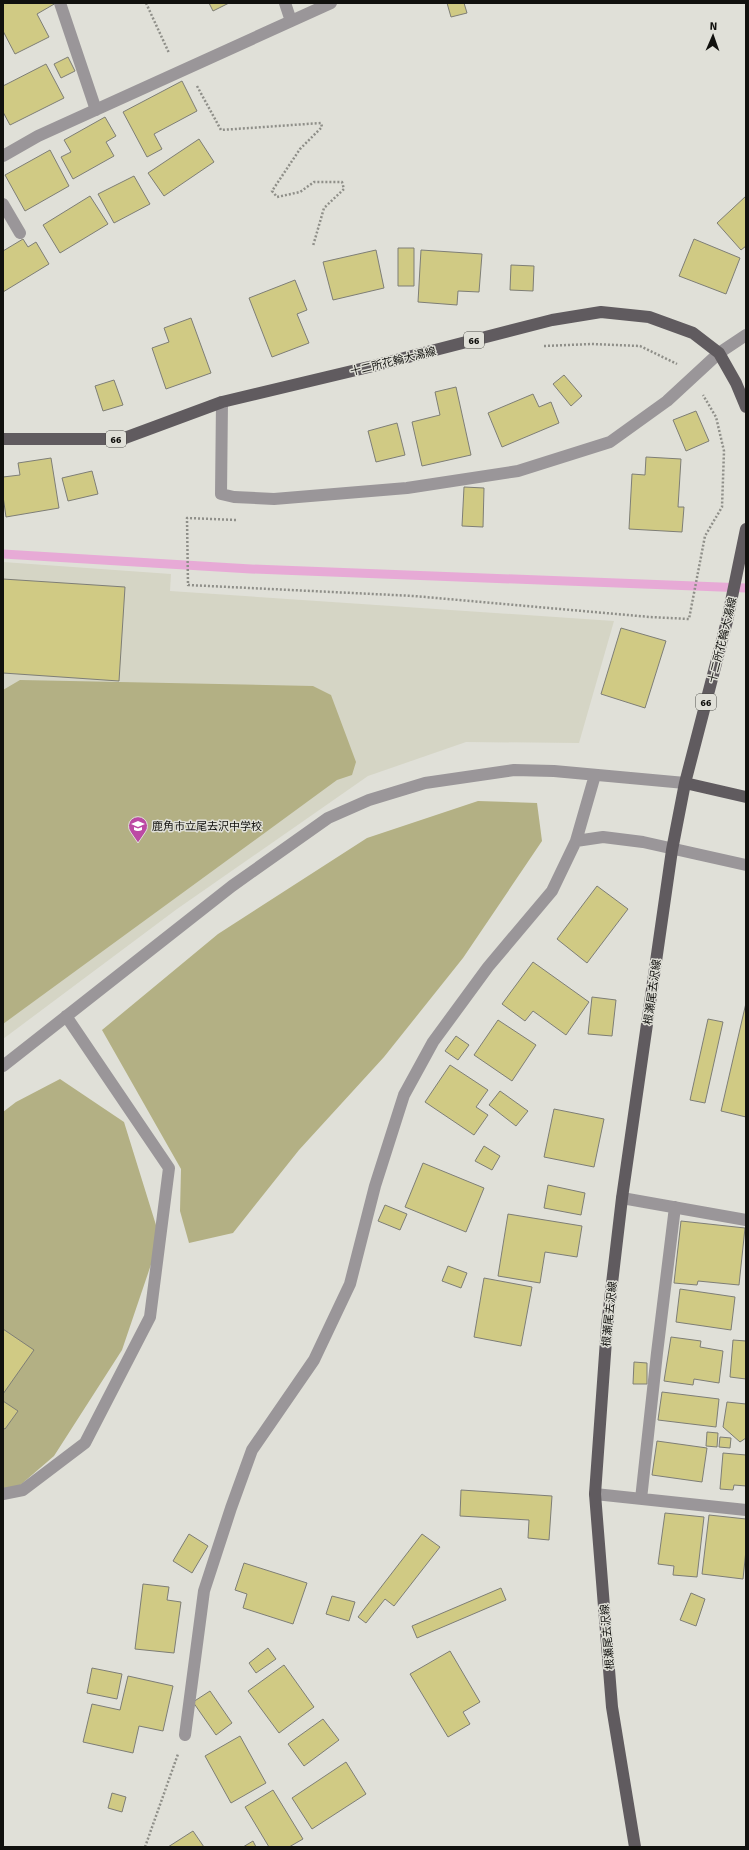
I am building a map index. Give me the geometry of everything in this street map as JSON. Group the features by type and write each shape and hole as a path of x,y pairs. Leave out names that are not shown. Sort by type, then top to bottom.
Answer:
{"main road":[{"name":"十二所花輪大湯線","path":"3,439 122,438 222,402 373,366 552,320 601,312 649,317 693,333 719,353 736,383 746,407"},
{"name":"十二所花輪大湯線","path":"685,783 727,621 746,529"},
{"path":"685,783 746,797"},
{"name":"根瀬尾去沢線","path":"635,1847 612,1707 595,1494 607,1326 622,1198 672,850 685,783"}],"street":[{"path":"60,3 96,110"},
{"path":"285,3 292,21"},
{"path":"4,154 38,136 331,3"},
{"path":"3,204 20,233"},
{"path":"222,402 221,494 234,497 274,499 407,488 518,471 610,442 667,401 719,353 746,335"},
{"path":"3,1066 232,886 328,818 369,800 433,782 514,770 685,783"},
{"path":"185,1735 204,1591 252,1450 314,1360 350,1284 375,1186 404,1095 433,1042 488,967 552,891 576,841 595,775"},
{"path":"576,841 603,837 643,842 672,850 746,865"},
{"path":"3,1494 23,1490 85,1443 150,1317 169,1168 66,1016"},
{"path":"622,1198 746,1220"},
{"path":"641,1499 675,1207"},
{"path":"595,1494 746,1510"}],"path":[{"path":"146,3 183,70 221,130 321,123 322,127 300,149 272,191 277,197 300,192 314,182 342,182 344,189 324,208 313,246"},
{"path":"187,518 188,586 414,596 650,617 689,619 705,536 722,507 724,450 716,416 701,392 680,366 640,346 584,344 541,346"},
{"path":"145,1847 185,1735"}],"shaded area":[{"name":"鹿角市立尾去沢中学校","path":"3,562 171,574 170,591 614,621 579,743 466,742 368,776 177,909 3,1039"},
{"path":"20,680 313,686 331,695 356,762 352,775 337,780 3,1024 3,690"},
{"path":"478,801 537,803 542,841 463,958 384,1057 299,1150 233,1233 189,1243 180,1211 181,1169 102,1030 218,934 367,838"},
{"path":"60,1079 124,1122 160,1238 122,1350 54,1456 3,1500 3,1112 16,1102"}],"building":[{"path":"3,3 56,3 37,14 49,37 15,54 3,31"},
{"path":"209,3 229,3 213,11"},
{"path":"447,3 464,3 467,13 451,17"},
{"path":"68,57 75,71 61,78 54,64"},
{"path":"46,64 64,98 10,125 3,112 3,86"},
{"path":"182,81 197,111 154,134 162,149 147,157 123,112"},
{"path":"105,117 116,136 106,142 114,156 73,179 61,157 71,152 64,140"},
{"path":"199,139 214,162 164,196 148,173"},
{"path":"50,150 69,186 25,211 5,175"},
{"path":"134,176 150,204 114,223 98,194"},
{"path":"90,196 108,224 60,253 43,225"},
{"path":"746,196 746,246 741,250 717,223"},
{"path":"23,239 28,247 36,242 49,264 3,292 3,251"},
{"path":"694,239 740,258 726,294 679,276"},
{"path":"398,248 414,248 414,286 398,286"},
{"path":"376,250 384,288 333,300 323,262"},
{"path":"421,250 482,254 479,292 458,291 457,305 418,302"},
{"path":"511,265 534,266 533,291 510,290"},
{"path":"295,280 307,310 297,314 309,343 272,357 249,298"},
{"path":"191,318 211,373 166,389 152,348 169,342 164,328"},
{"path":"564,375 582,396 571,406 553,384"},
{"path":"114,380 123,405 103,411 95,386"},
{"path":"456,387 471,455 422,466 412,422 440,415 435,392"},
{"path":"533,394 539,407 551,402 559,423 502,447 488,413"},
{"path":"696,411 709,441 686,451 673,420"},
{"path":"397,423 405,455 376,462 368,431"},
{"path":"646,457 681,459 678,507 684,507 682,532 629,529 632,474 645,475"},
{"path":"51,458 59,508 6,517 3,496 3,477 20,475 18,463"},
{"path":"92,471 98,494 68,501 62,478"},
{"path":"464,487 484,488 483,527 462,526"},
{"path":"3,579 125,587 119,681 3,673"},
{"path":"621,628 666,641 645,708 601,694"},
{"path":"597,886 628,909 587,963 557,939"},
{"path":"533,962 589,1002 566,1035 533,1011 525,1021 502,1004"},
{"path":"592,997 616,1000 612,1036 588,1034"},
{"path":"746,1003 746,1117 721,1111"},
{"path":"708,1019 723,1022 705,1103 690,1100"},
{"path":"498,1020 536,1045 512,1081 474,1055"},
{"path":"456,1036 469,1045 458,1060 445,1051"},
{"path":"450,1065 488,1090 476,1107 488,1115 474,1135 425,1102"},
{"path":"500,1091 528,1111 516,1126 489,1105"},
{"path":"554,1109 604,1119 594,1167 544,1157"},
{"path":"484,1146 500,1156 492,1170 475,1161"},
{"path":"423,1163 484,1188 466,1232 405,1207"},
{"path":"548,1185 585,1193 581,1215 544,1208"},
{"path":"385,1205 407,1214 400,1230 378,1221"},
{"path":"508,1214 582,1226 577,1257 545,1252 540,1283 498,1276"},
{"path":"681,1221 745,1228 739,1285 698,1281 697,1285 674,1283"},
{"path":"448,1266 467,1273 461,1288 442,1281"},
{"path":"484,1278 532,1287 521,1346 474,1337"},
{"path":"680,1289 735,1297 731,1330 676,1322"},
{"path":"3,1329 34,1350 3,1394"},
{"path":"671,1337 701,1341 700,1347 723,1351 719,1383 694,1379 693,1385 664,1381"},
{"path":"733,1340 746,1341 746,1379 730,1377"},
{"path":"634,1362 647,1363 647,1384 633,1384"},
{"path":"662,1392 719,1399 716,1427 658,1420"},
{"path":"3,1401 18,1411 5,1429 3,1428"},
{"path":"727,1402 746,1404 746,1438 740,1442 723,1427"},
{"path":"707,1432 718,1433 717,1447 706,1446"},
{"path":"720,1437 731,1438 730,1448 719,1447"},
{"path":"657,1441 707,1448 702,1482 652,1475"},
{"path":"723,1453 746,1455 746,1486 734,1485 733,1490 720,1489"},
{"path":"461,1490 552,1496 549,1540 528,1538 529,1520 460,1516"},
{"path":"665,1513 704,1517 697,1577 673,1575 674,1566 658,1564"},
{"path":"709,1515 746,1519 746,1550 743,1579 702,1574"},
{"path":"189,1534 208,1546 192,1573 173,1561"},
{"path":"422,1534 440,1547 394,1606 385,1599 366,1623 358,1617"},
{"path":"244,1563 307,1583 293,1624 243,1608 247,1594 235,1590"},
{"path":"143,1584 169,1587 167,1600 181,1602 174,1653 135,1649"},
{"path":"501,1588 506,1600 417,1638 412,1626"},
{"path":"691,1593 705,1599 696,1626 680,1620"},
{"path":"332,1596 355,1602 349,1621 326,1614"},
{"path":"268,1648 276,1659 256,1673 249,1663"},
{"path":"450,1651 480,1702 463,1712 470,1724 448,1737 410,1674"},
{"path":"284,1665 314,1707 279,1733 248,1691"},
{"path":"92,1668 122,1674 117,1699 87,1693"},
{"path":"128,1676 173,1686 163,1731 139,1726 133,1753 83,1742 92,1704 120,1710"},
{"path":"210,1691 232,1723 216,1735 193,1702"},
{"path":"323,1719 339,1740 304,1766 288,1744"},
{"path":"240,1736 266,1783 231,1803 205,1756"},
{"path":"346,1762 366,1794 312,1829 292,1798"},
{"path":"273,1790 303,1839 289,1847 269,1847 245,1807"},
{"path":"112,1793 126,1797 122,1812 108,1808"},
{"path":"193,1831 204,1847 168,1847"},
{"path":"253,1841 256,1847 243,1847"}],"waterway":[{"path":"3,554 251,569 746,588"}],"place":[{"name":"鹿角市立尾去沢中学校","path":"138,843"}]}
